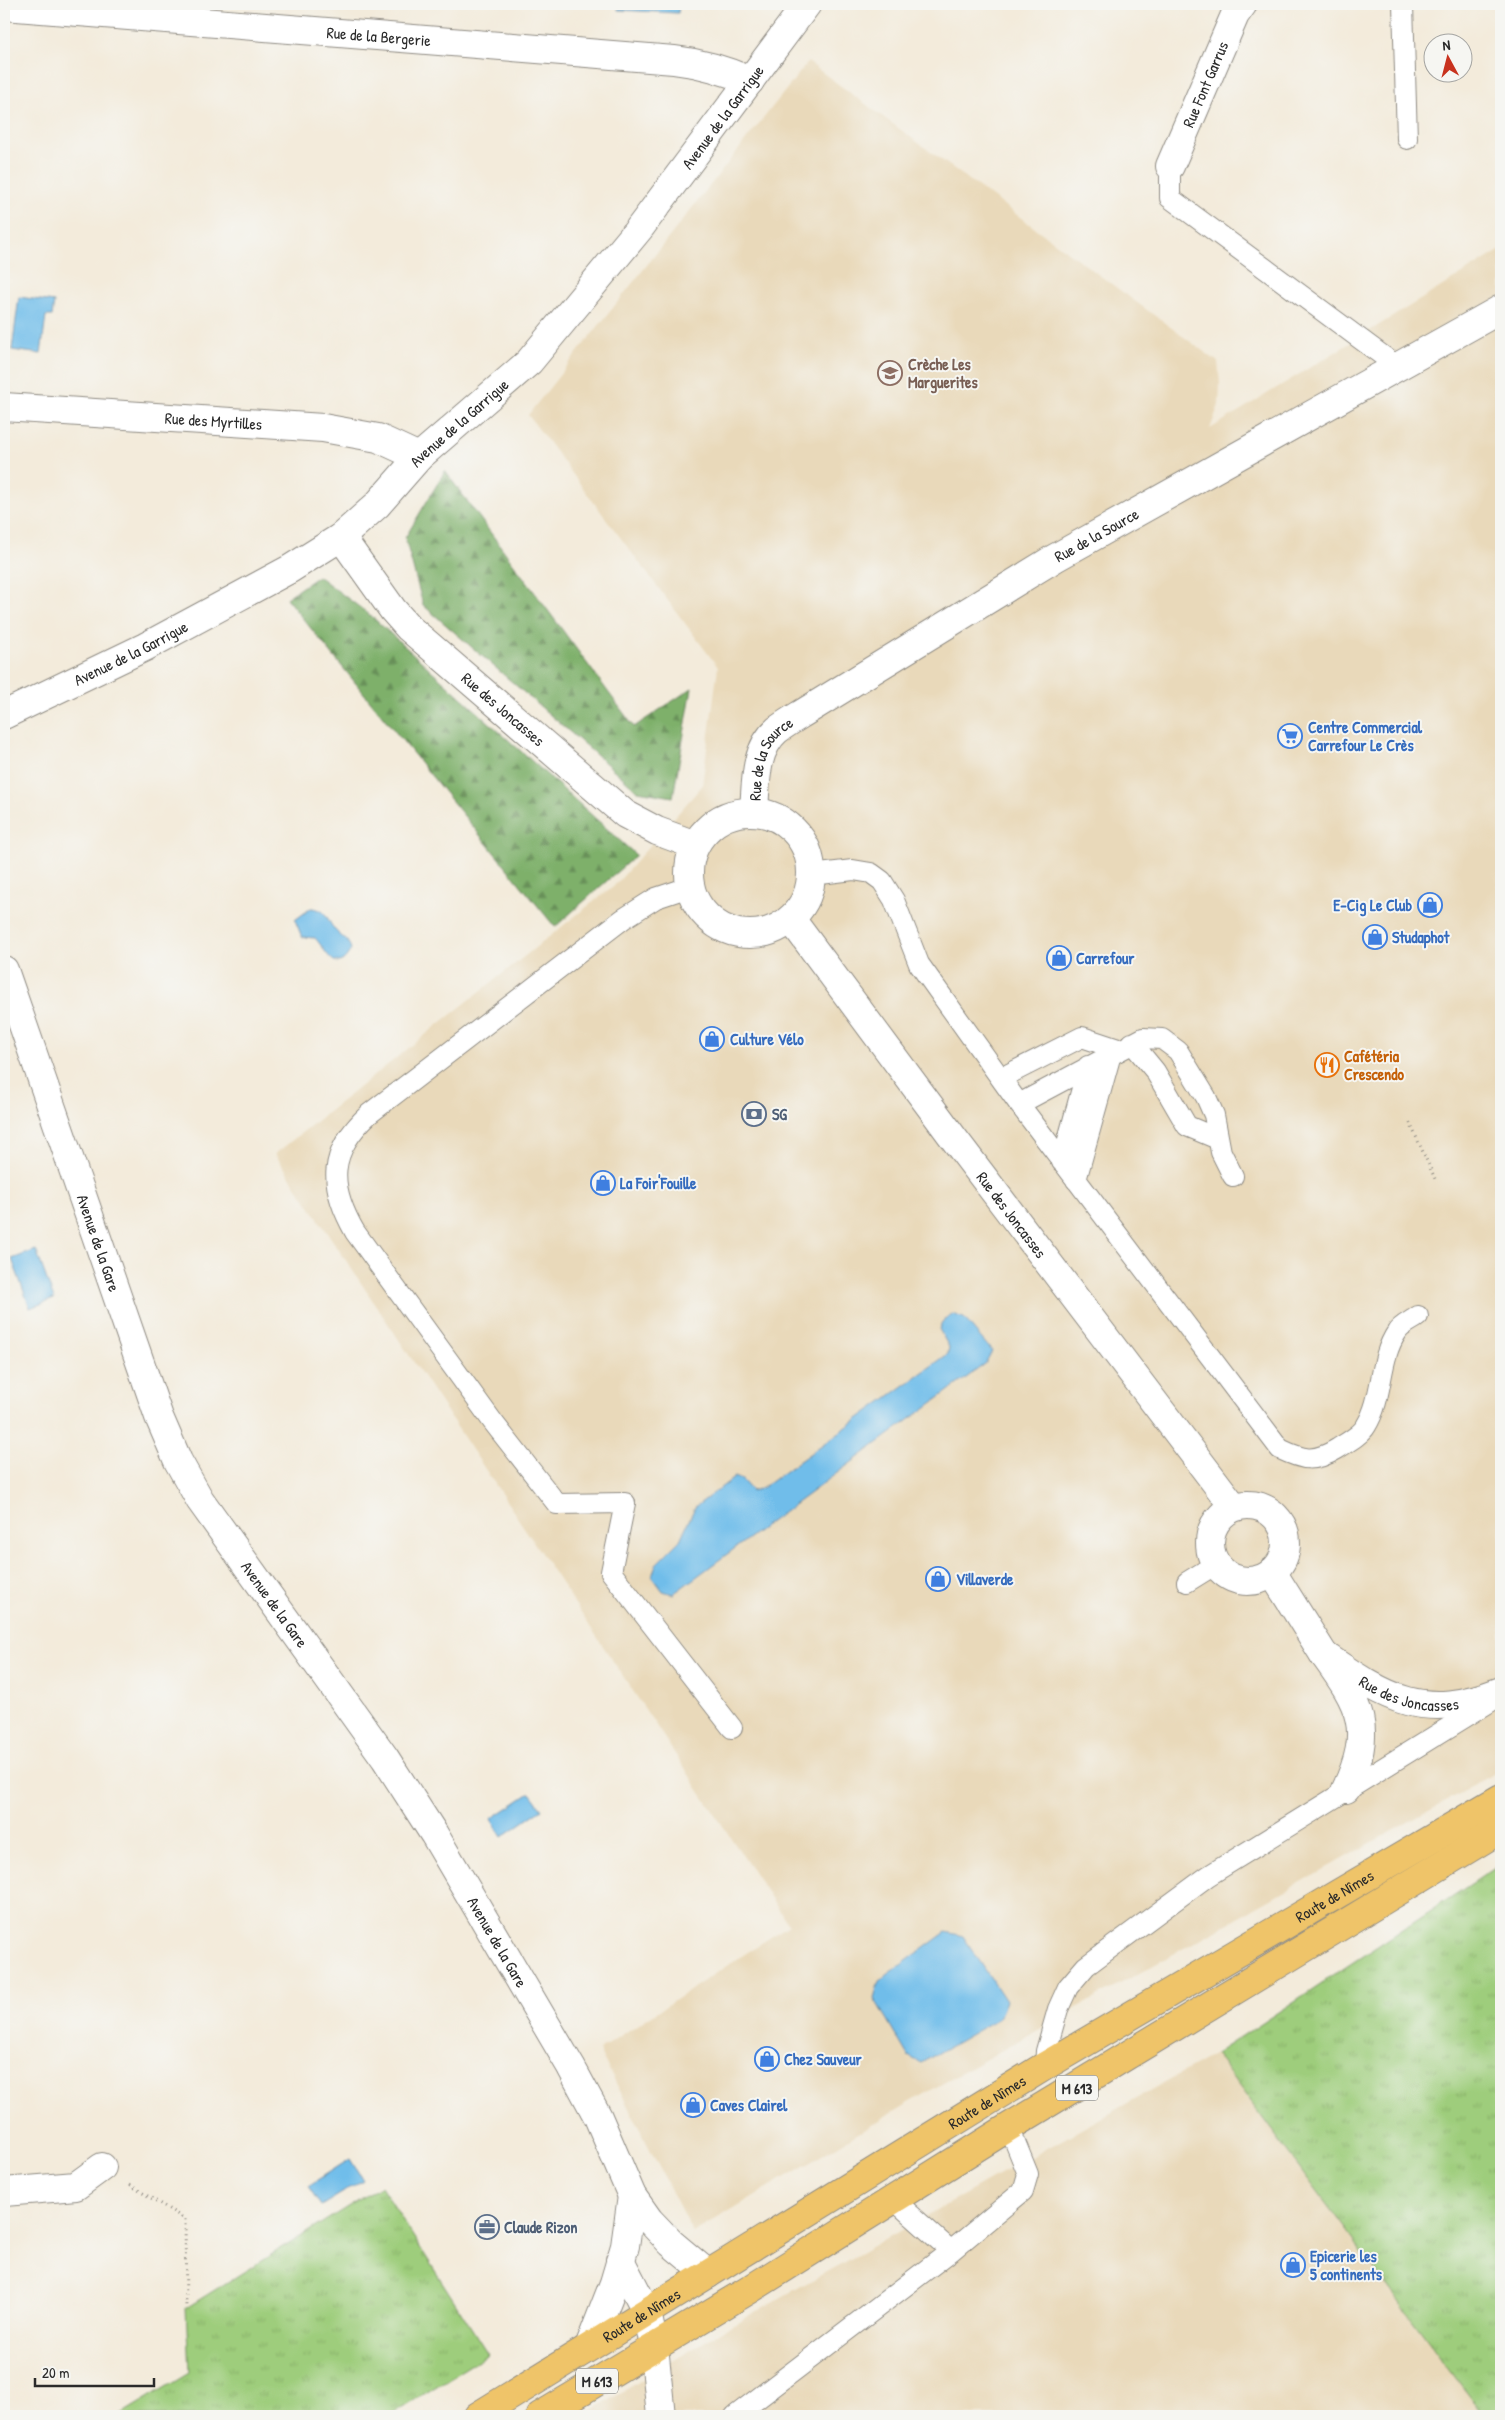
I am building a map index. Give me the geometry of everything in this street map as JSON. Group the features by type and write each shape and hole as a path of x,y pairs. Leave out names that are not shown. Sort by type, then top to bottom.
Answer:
{"main road":[{"name":"Route de Nîmes","path":"478,2416 1045,2066 1501,1798"},
{"name":"Route de Nîmes","path":"540,2416 749,2290 1009,2127 1138,2051 1501,1829"}],"street":[{"name":"Avenue de la Garrigue","path":"4,716 145,647 290,568 342,537 378,505 419,457 528,362 639,229 807,4"},
{"name":"Rue Font Garrus","path":"1170,166 1235,15 1243,4"},
{"name":"Rue de la Bergerie","path":"4,6 674,60 700,63 727,70 750,81"},
{"name":"Rue de la Source","path":"754,812 757,769 763,748 776,731 1055,558 1501,309"},
{"name":"Rue des Myrtilles","path":"4,407 323,428 378,438 419,457"},
{"name":"Rue des Joncasses","path":"342,537 393,610 409,628 626,814 657,831 695,844"},
{"path":"754,812 772,816 789,825 801,839 809,856 812,875 809,891 802,906 791,919 776,929 760,934 742,935 726,930 709,920 696,905 689,887 688,873 690,858 695,844 706,830 720,820 736,813 754,812"},
{"name":"Rue des Joncasses","path":"791,919 954,1140 1234,1507"},
{"name":"Avenue de la Gare","path":"4,970 159,1417 178,1461 200,1500 385,1758 434,1834 571,2067 598,2117 632,2196 649,2220 677,2248 708,2274"},
{"path":"1245,1505 1257,1506 1276,1517 1282,1527 1285,1551 1280,1563 1272,1572 1261,1578 1249,1581 1236,1579 1225,1573 1216,1564 1210,1543 1211,1531 1224,1513 1234,1507 1245,1505"},
{"name":"Rue des Joncasses","path":"1272,1572 1324,1655 1347,1686 1360,1714 1362,1735 1358,1763 1346,1789"},
{"name":"Rue des Joncasses","path":"1324,1655 1364,1683 1404,1702 1439,1706 1474,1702 1501,1693"},
{"path":"4,2192 76,2186 102,2167"},
{"path":"589,2347 614,2283 625,2246 632,2196"},
{"path":"620,2260 647,2312 654,2346 661,2416"}],"lane":[{"path":"1403,4 1407,139"},
{"path":"1170,166 1170,198 1398,367"},
{"path":"812,875 853,870 871,873 882,881 894,900 919,964 1062,1162 1280,1449 1300,1459 1323,1457 1346,1443 1366,1427 1373,1409 1388,1347 1398,1329 1418,1316"},
{"path":"689,887 656,898 624,919 369,1114 354,1128 343,1144 337,1160 335,1178 338,1198 355,1232 494,1422 558,1504 625,1503 611,1572 732,1728"},
{"path":"1001,1078 1082,1037 1120,1049 1155,1071 1187,1126 1218,1139"},
{"path":"1019,1104 1143,1038 1162,1039 1178,1051 1206,1097 1214,1115 1220,1152 1233,1176"},
{"path":"1076,1180 1120,1049"},
{"path":"1062,1162 1088,1066"},
{"path":"1187,1582 1216,1564"},
{"path":"1045,2066 1046,2050 1058,2009 1068,1987 1086,1966 1208,1876 1346,1789 1448,1729 1501,1693"},
{"path":"735,2416 951,2251 1023,2191 1028,2174 1009,2127"},
{"path":"893,2199 951,2251"}],"path":[{"path":"1410,1123 1436,1181"},
{"path":"102,2167 185,2219 186,2308"}],"shaded area":[{"path":"808,62 1218,362 1220,383 1219,405 1210,429 1501,250 1501,1770 908,2103 693,2233 599,2050 789,1925 275,1154 617,883 702,786 718,667 528,415"},
{"path":"1215,2054 1484,2416 583,2416 730,2326"}],"green space":[{"path":"445,471 634,727 692,688 673,797 638,791 423,605 405,538"},
{"path":"318,576 370,615 636,855 555,927 286,598"},
{"path":"1501,1864 1501,2416 1484,2416 1215,2054"},
{"path":"381,2186 488,2354 389,2416 118,2416 189,2373 186,2308"}],"water":[{"path":"619,4 679,4 678,13 618,10"},
{"path":"19,297 54,302 52,316 46,316 41,354 12,350"},
{"path":"311,908 324,913 333,927 347,941 351,949 346,958 336,962 327,954 315,938 302,937 295,920"},
{"path":"36,1250 54,1299 30,1308 12,1259"},
{"path":"952,1314 964,1318 992,1351 985,1364 673,1594 663,1591 652,1576 657,1563 680,1540 695,1507 735,1477 742,1480 752,1491 762,1488 948,1354 949,1347 939,1329 942,1322"},
{"path":"530,1793 542,1809 502,1837 491,1819"},
{"path":"946,1932 963,1936 1006,2001 999,2018 921,2063 908,2056 874,1998 879,1981"},
{"path":"350,2159 363,2180 321,2206 308,2186"}],"place":[{"name":"Crèche Les Marguerites","path":"890,373"},
{"name":"Centre Commercial Carrefour Le Crès","path":"1290,736"},
{"name":"E-Cig Le Club","path":"1430,905"},
{"name":"Studaphot","path":"1375,937"},
{"name":"Carrefour","path":"1059,958"},
{"name":"Culture Vélo","path":"712,1039"},
{"name":"Cafétéria Crescendo","path":"1327,1065"},
{"name":"SG","path":"754,1114"},
{"name":"La Foir'Fouille","path":"603,1183"},
{"name":"Villaverde","path":"938,1579"},
{"name":"Chez Sauveur","path":"767,2059"},
{"name":"Caves Clairel","path":"693,2105"},
{"name":"Claude Rizon","path":"487,2227"},
{"name":"Epicerie les 5 continents","path":"1293,2265"}]}
